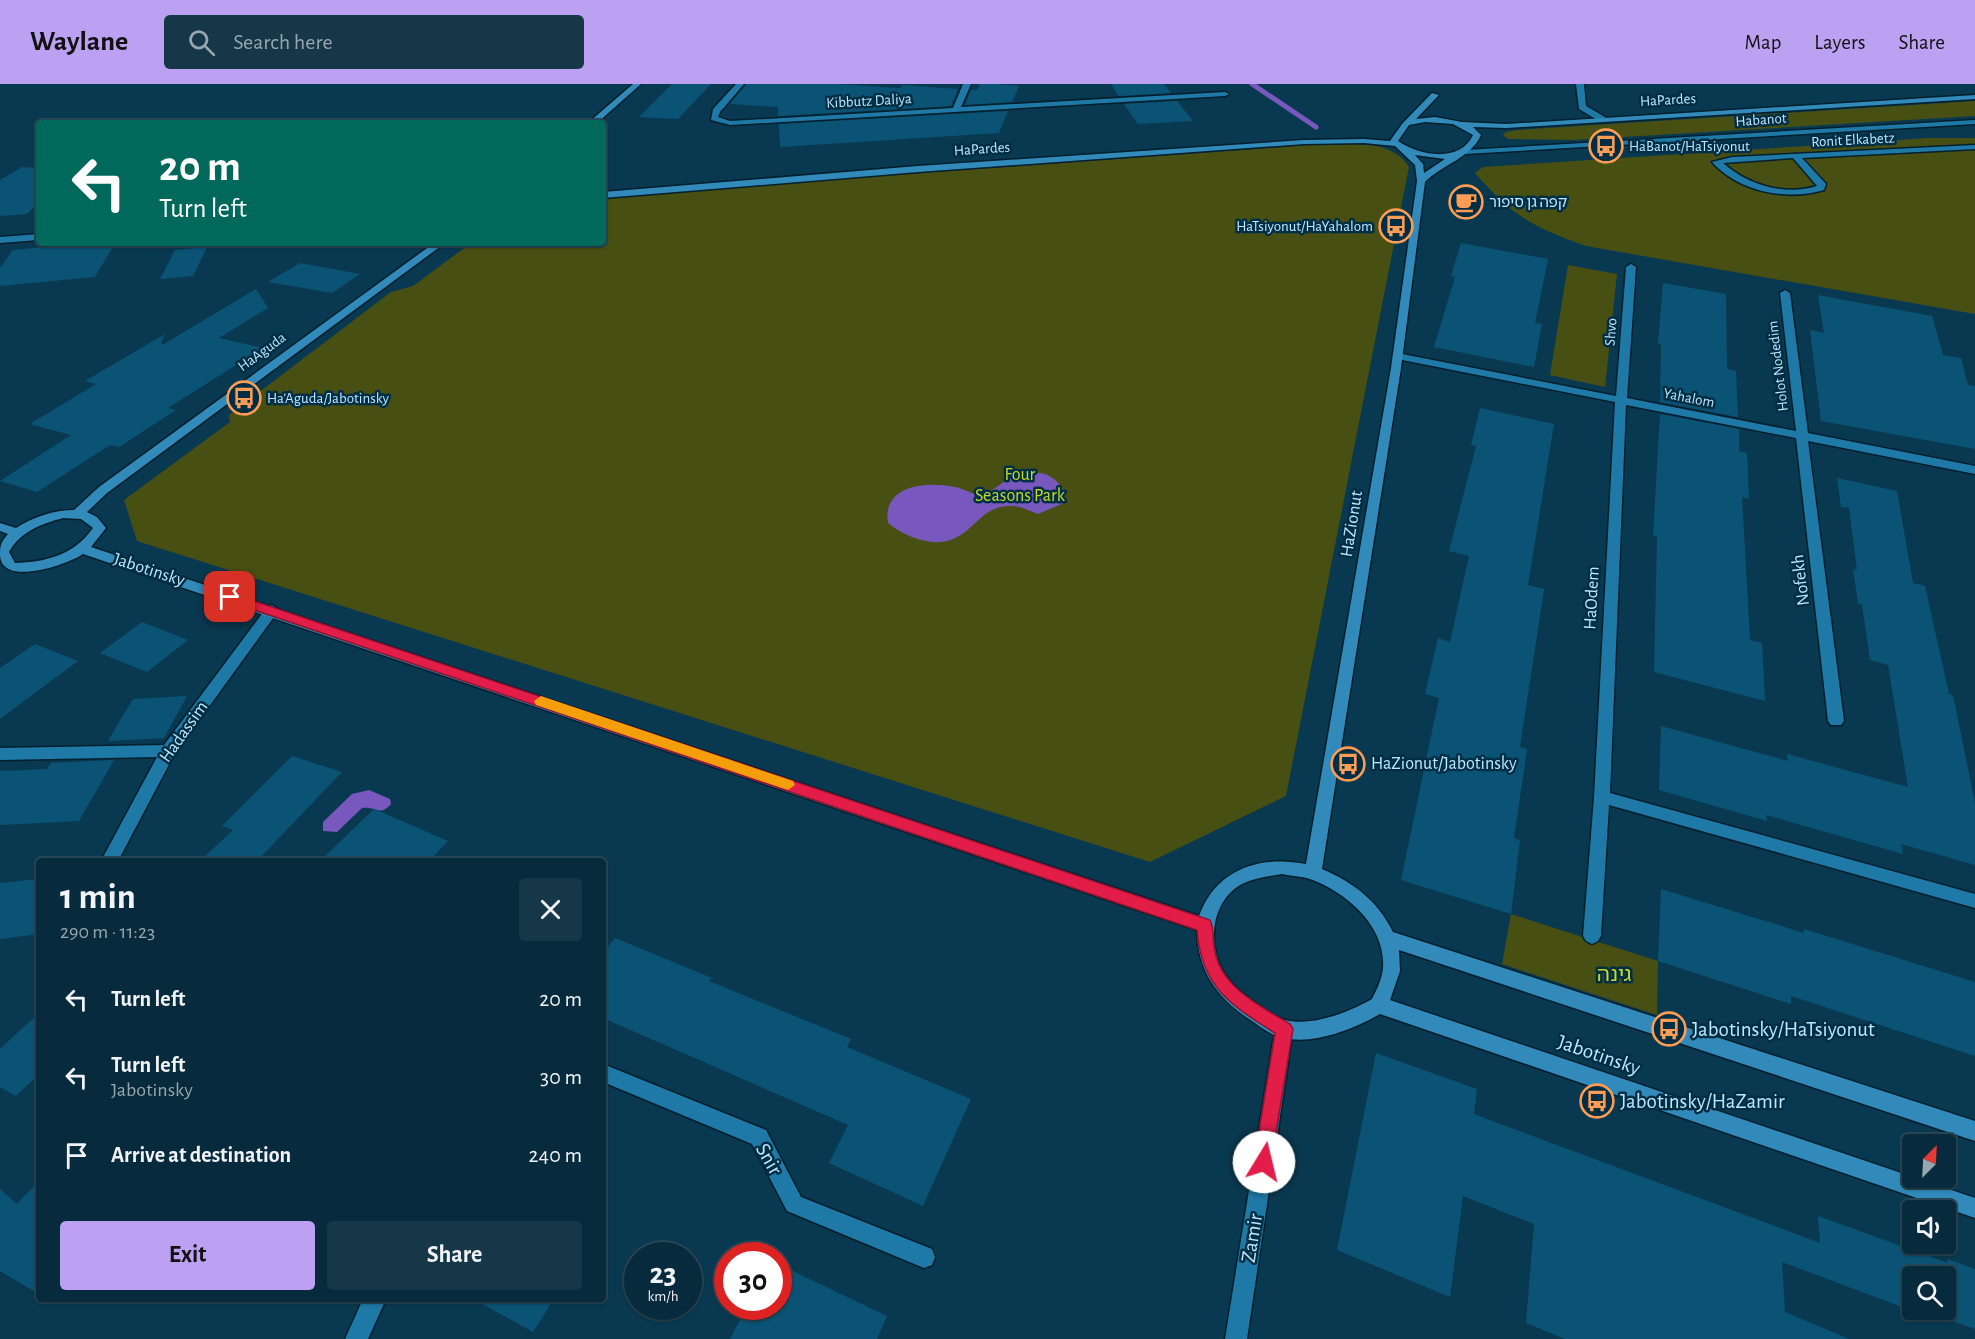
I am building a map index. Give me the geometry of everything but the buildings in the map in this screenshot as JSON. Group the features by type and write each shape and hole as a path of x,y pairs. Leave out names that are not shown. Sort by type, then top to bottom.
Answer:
{"street":[{"path":"595,120 637,84"},
{"name":"Kibbutz Daliya","path":"740,84 716,111 714,118 730,123 1226,94"},
{"path":"956,110 967,84"},
{"path":"1421,182 1429,172 1462,153 1477,137 1472,129 1455,123 1438,108 1435,95 1437,84"},
{"path":"1580,84 1582,107 1602,119"},
{"path":"1435,95 1394,135 1395,144 1406,150 1436,156 1462,153"},
{"name":"HaPardes","path":"1406,125 1427,120 1506,126 1975,97"},
{"name":"Habanot","path":"1462,153 1975,122"},
{"path":"1392,129 1406,125"},
{"name":"HaPardes","path":"1477,137 1506,126"},
{"name":"HaPardes","path":"606,195 929,168 1339,140 1378,132"},
{"name":"Habanot","path":"1477,137 1514,145 1550,147"},
{"name":"HaPardes","path":"1339,140 1395,144"},
{"name":"Ronit Elkabetz","path":"1795,156 1822,184 1821,188 1800,191 1762,187 1733,175 1716,162 1732,159 1975,147"},
{"path":"1956,148 1973,158"},
{"name":"HaZionut","path":"1313,872 1397,356 1421,182 1419,164 1406,150"},
{"name":"HaPardes","path":"606,190 629,193"},
{"path":"0,240 36,237"},
{"name":"HaAguda","path":"77,514 112,483 436,246"},
{"name":"Shvo","path":"1621,400 1631,267"},
{"name":"Holot Nodedim","path":"1785,293 1802,436"},
{"name":"Yahalom","path":"1397,356 1975,470"},
{"name":"HaOdem","path":"1592,936 1602,797 1621,400"},
{"name":"Nofekh","path":"1802,436 1836,721"},
{"path":"77,514 95,521 100,528 83,549 40,566 11,567 2,562 2,552 7,542 17,532 47,518 77,514"},
{"path":"0,527 17,532"},
{"name":"Jabotinsky","path":"83,549 272,610 1204,925"},
{"name":"Hadassim","path":"112,858 168,752 272,610"},
{"path":"0,754 168,752"},
{"path":"1602,797 1975,901"},
{"path":"1282,867 1313,872 1349,890 1372,912 1388,938 1392,966 1379,1005 1353,1020 1325,1029 1284,1029 1244,1005 1218,980 1207,953 1204,925 1212,904 1228,884 1252,872 1282,867"},
{"path":"1388,938 1975,1131"},
{"name":"Jabotinsky","path":"1379,1005 1975,1208"},
{"name":"Zamir","path":"1236,1339 1284,1029"},
{"name":"Snir","path":"606,1074 759,1137 794,1204 924,1257"},
{"path":"356,1339 374,1302"}],"green space":[{"path":"1975,101 1975,116 1573,140 1508,139 1503,135 1506,132 1518,130"},
{"path":"1929,138 1975,138 1975,314 1586,246 1552,233 1524,218 1500,200 1475,173 1483,167"},
{"name":"Four Seasons Park","path":"1364,144 1390,150 1401,157 1409,167 1286,796 1150,862 137,541 124,500 230,422 229,415 391,292 413,286 467,246 606,246 606,196 1310,145"},
{"path":"1568,265 1617,274 1605,387 1550,375"},
{"name":"גינה","path":"1511,914 1658,961 1657,1015 1502,964"}],"shaded area":[{"path":"1026,472 1044,474 1057,481 1065,491 1064,503 1038,514 1015,506 993,509 961,535 945,541 919,539 888,523 888,510 892,500 908,488 944,485 981,494"},
{"path":"369,790 390,799 391,804 384,810 362,808 337,832 323,831 323,822 352,794"}],"waterway":[{"path":"1252,84 1316,127"}],"slow traffic":[{"path":"541,701 788,785"}],"place":[{"name":"HaBanot/HaTsiyonut","path":"1606,146"},
{"name":"קפה גן סיפור","path":"1466,202"},
{"name":"HaTsiyonut/HaYahalom","path":"1396,226"},
{"name":"Ha'Aguda/Jabotinsky","path":"244,398"},
{"name":"HaZionut/Jabotinsky","path":"1348,764"},
{"name":"Jabotinsky/HaTsiyonut","path":"1669,1029"},
{"name":"Jabotinsky/HaZamir","path":"1597,1101"}],"route":[{"path":"230,597 1204,925 1207,953 1218,980 1244,1005 1284,1029 1264,1162"}]}
